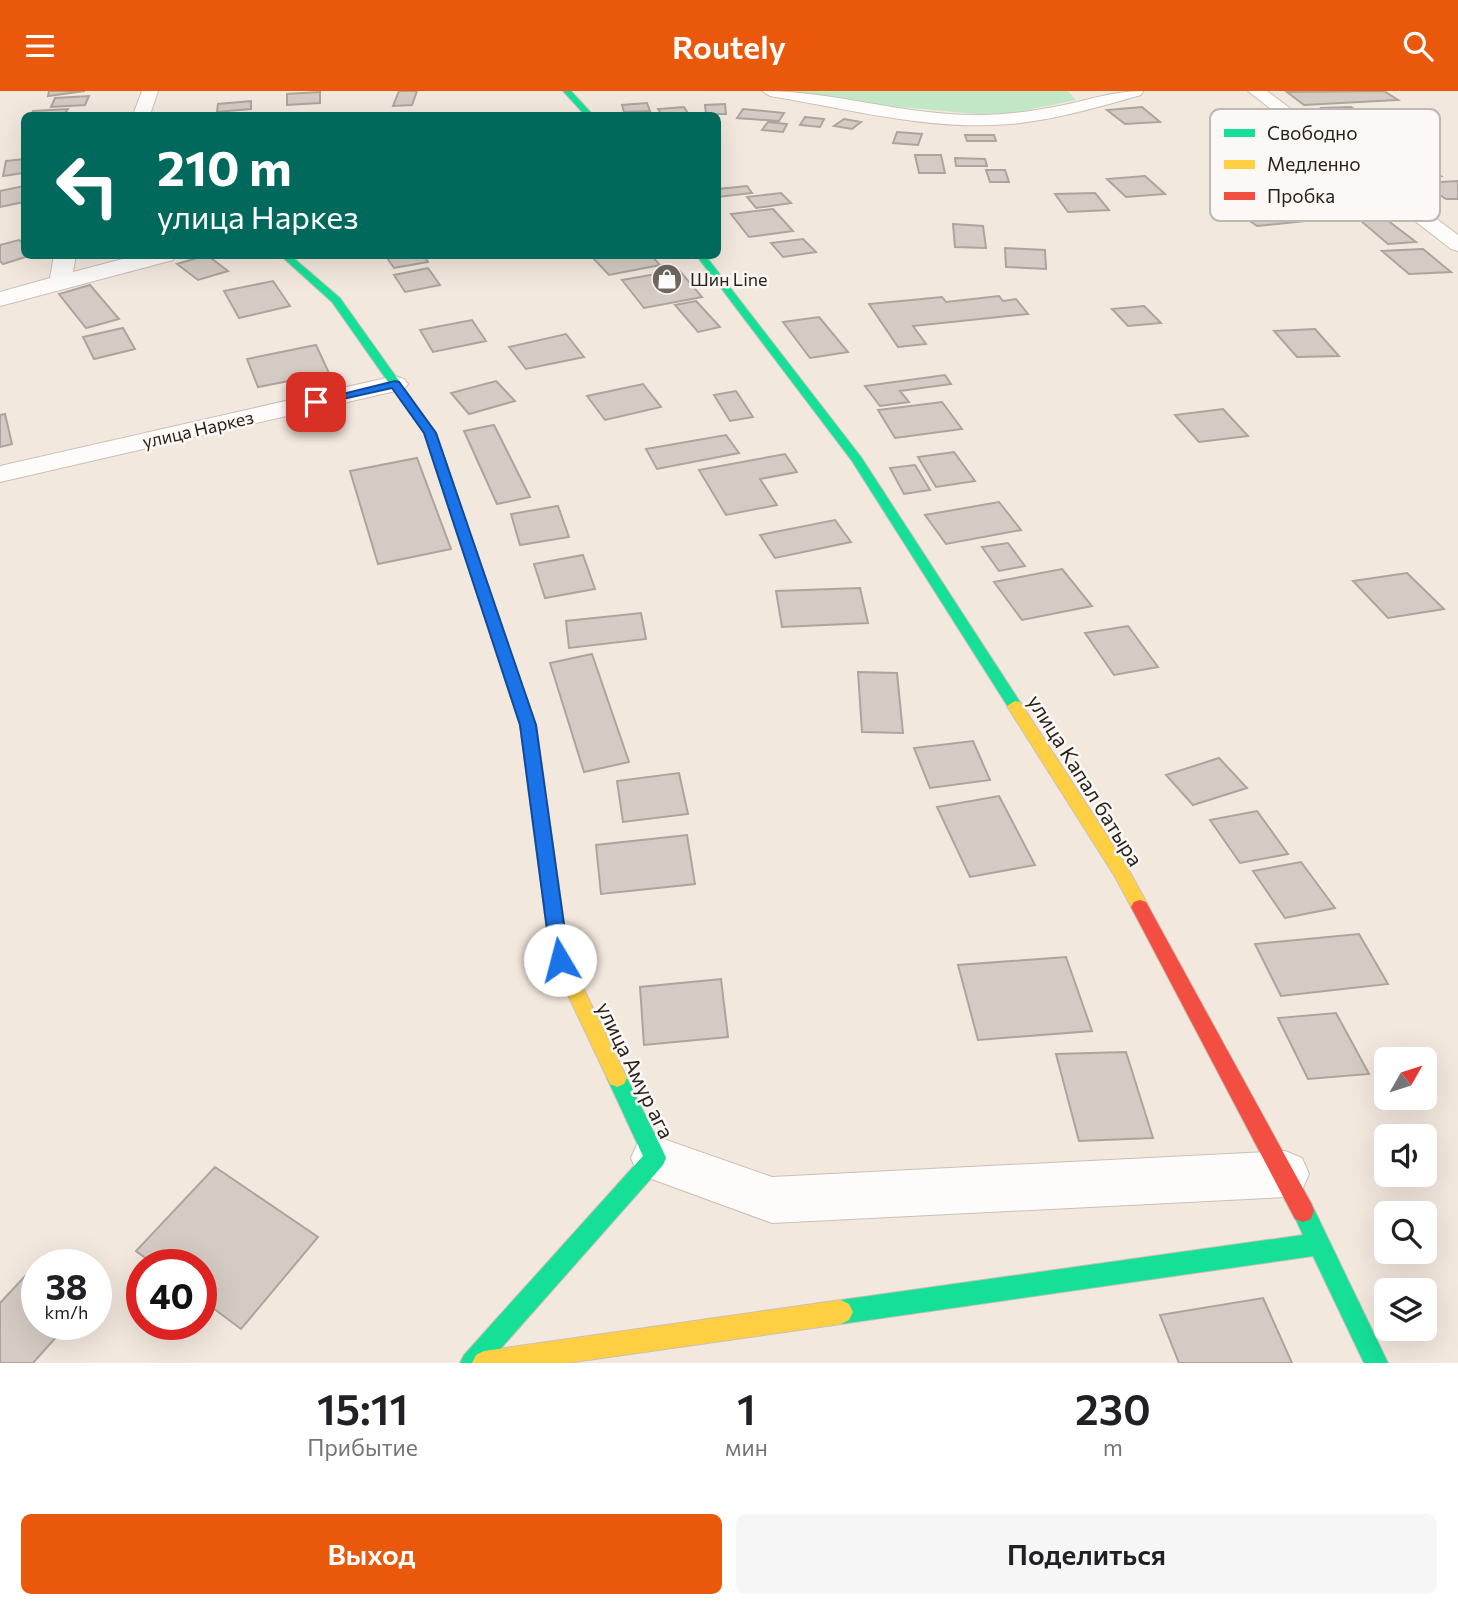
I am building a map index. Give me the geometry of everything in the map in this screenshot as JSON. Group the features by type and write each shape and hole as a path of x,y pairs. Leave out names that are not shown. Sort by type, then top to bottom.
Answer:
{"street":[{"path":"143,112 150,91"},
{"path":"567,91 586,112"},
{"path":"770,91 906,114 967,120 1009,119 1057,113 1135,91"},
{"path":"1256,91 1280,109"},
{"path":"1428,221 1458,244"},
{"path":"60,282 64,259"},
{"path":"0,299 149,259"},
{"name":"улица Амур ага","path":"289,259 336,300 430,433 528,725 560,960 655,1158 472,1363"},
{"name":"улица Капал батыра","path":"703,259 857,460 1120,870 1286,1174 1377,1363"},
{"name":"улица Наркез","path":"0,474 395,384"},
{"path":"655,1158 772,1200 1286,1174"},
{"path":"484,1363 1319,1244"}],"green space":[{"path":"784,91 1068,91 1076,100 998,116 870,104"}],"building":[{"path":"49,91 85,91 48,96"},
{"path":"399,91 417,91 412,105 393,106"},
{"path":"1384,91 1398,100 1304,105 1287,92"},
{"path":"320,92 320,103 287,105 287,94"},
{"path":"89,96 85,105 51,107 55,98"},
{"path":"251,101 251,109 217,112 218,104"},
{"path":"647,103 650,111 624,112 622,105"},
{"path":"725,104 726,114 706,112 705,105"},
{"path":"684,107 687,112 660,112 658,109"},
{"path":"1142,107 1160,122 1125,124 1107,110"},
{"path":"1351,107 1354,109 1323,109"},
{"path":"68,109 66,112 33,111"},
{"path":"743,109 784,113 779,121 737,118"},
{"path":"805,117 824,119 820,127 800,125"},
{"path":"844,119 861,122 852,129 834,126"},
{"path":"768,122 787,124 783,132 762,130"},
{"path":"897,132 922,134 918,145 893,143"},
{"path":"965,135 994,135 996,141 967,141"},
{"path":"915,155 941,155 945,173 919,173"},
{"path":"955,158 985,159 987,166 956,166"},
{"path":"21,159 21,173 3,176 6,161"},
{"path":"986,170 1005,170 1009,182 990,182"},
{"path":"1145,176 1165,194 1126,197 1107,179"},
{"path":"1458,181 1458,199 1446,199 1440,195 1440,182"},
{"path":"747,186 752,193 721,197 721,189"},
{"path":"21,187 21,203 0,207 0,191"},
{"path":"781,193 791,203 756,208 747,197"},
{"path":"1095,193 1109,210 1068,212 1055,194"},
{"path":"773,209 793,231 749,237 731,214"},
{"path":"1250,221 1305,221 1257,226"},
{"path":"1361,221 1388,221 1416,242 1388,244"},
{"path":"953,224 983,226 986,248 955,247"},
{"path":"803,239 816,252 783,257 771,243"},
{"path":"19,240 21,258 3,264 0,261 0,245"},
{"path":"1005,248 1045,250 1046,269 1006,267"},
{"path":"1423,249 1451,272 1409,274 1382,251"},
{"path":"194,259 212,259 228,271 198,280 177,264"},
{"path":"388,259 426,259 428,262 394,268"},
{"path":"594,259 655,259 660,265 609,275"},
{"path":"428,268 440,285 405,292 394,275"},
{"path":"679,270 702,297 644,308 622,280"},
{"path":"273,281 290,306 239,318 224,291"},
{"path":"90,285 119,319 86,328 59,294"},
{"path":"999,296 1003,301 1016,299 1028,314 913,326 926,344 898,347 869,304 942,297 946,302"},
{"path":"696,301 720,327 698,332 675,305"},
{"path":"1144,306 1161,323 1128,326 1112,309"},
{"path":"819,317 848,352 810,358 783,322"},
{"path":"472,320 486,341 433,352 420,330"},
{"path":"123,328 135,349 94,359 83,337"},
{"path":"1315,329 1339,356 1297,357 1274,331"},
{"path":"566,334 584,357 526,369 509,347"},
{"path":"316,345 329,373 258,387 247,359"},
{"path":"945,375 951,384 900,391 909,402 880,406 865,386"},
{"path":"496,381 515,401 469,414 451,393"},
{"path":"643,384 661,407 605,420 587,396"},
{"path":"736,391 753,417 730,421 714,395"},
{"path":"942,402 962,429 895,438 878,410"},
{"path":"1223,409 1248,436 1199,442 1175,415"},
{"path":"5,414 12,444 0,447 0,415"},
{"path":"494,425 530,497 497,504 464,431"},
{"path":"726,435 739,453 657,469 646,449"},
{"path":"954,452 975,481 936,487 918,457"},
{"path":"785,454 797,472 760,479 777,505 726,515 699,470"},
{"path":"417,458 451,549 378,564 350,471"},
{"path":"915,465 930,490 904,494 890,468"},
{"path":"999,502 1021,530 946,544 925,515"},
{"path":"558,506 569,537 520,545 511,514"},
{"path":"835,520 851,542 775,558 760,535"},
{"path":"1008,543 1025,566 999,571 982,547"},
{"path":"583,555 595,589 545,598 534,564"},
{"path":"1062,569 1092,606 1022,620 994,582"},
{"path":"1407,573 1444,609 1388,618 1353,581"},
{"path":"860,588 868,623 782,627 776,591"},
{"path":"641,613 646,639 569,648 566,621"},
{"path":"1128,626 1158,667 1114,675 1085,633"},
{"path":"592,654 629,762 584,772 550,663"},
{"path":"858,672 897,673 903,733 862,732"},
{"path":"973,741 990,780 930,788 914,748"},
{"path":"1219,758 1247,788 1193,805 1166,775"},
{"path":"679,773 688,814 623,822 617,781"},
{"path":"999,796 1035,865 970,877 937,807"},
{"path":"1257,811 1288,854 1240,863 1210,820"},
{"path":"687,835 695,884 601,894 596,845"},
{"path":"1301,862 1335,908 1285,918 1253,871"},
{"path":"1359,934 1388,984 1281,996 1255,944"},
{"path":"1066,957 1092,1031 978,1040 958,965"},
{"path":"721,979 728,1037 644,1045 640,987"},
{"path":"1336,1013 1369,1074 1308,1079 1278,1018"},
{"path":"1126,1052 1153,1138 1079,1141 1056,1054"},
{"path":"215,1167 318,1237 241,1329 217,1311 217,1249 138,1249"},
{"path":"21,1280 21,1340 54,1340 33,1363 0,1363 0,1303"},
{"path":"1263,1298 1292,1363 1179,1363 1160,1315"}],"traffic: fast":[{"path":"567,91 586,112"},
{"path":"289,259 336,300 430,433 496,630"},
{"path":"703,259 857,460 1015,706"},
{"path":"472,1363 655,1158 617,1078"},
{"path":"1303,1211 1376,1363"},
{"path":"841,1312 1319,1244"}],"traffic: slow":[{"path":"496,630 528,725 560,959 617,1078"},
{"path":"1015,706 1120,870 1140,907"},
{"path":"484,1363 841,1312"}],"traffic: jam":[{"path":"1140,907 1303,1211"}],"place":[{"name":"Шин Line","path":"667,279"}],"route":[{"path":"316,402 395,384 430,433 528,725 560,960"}]}
